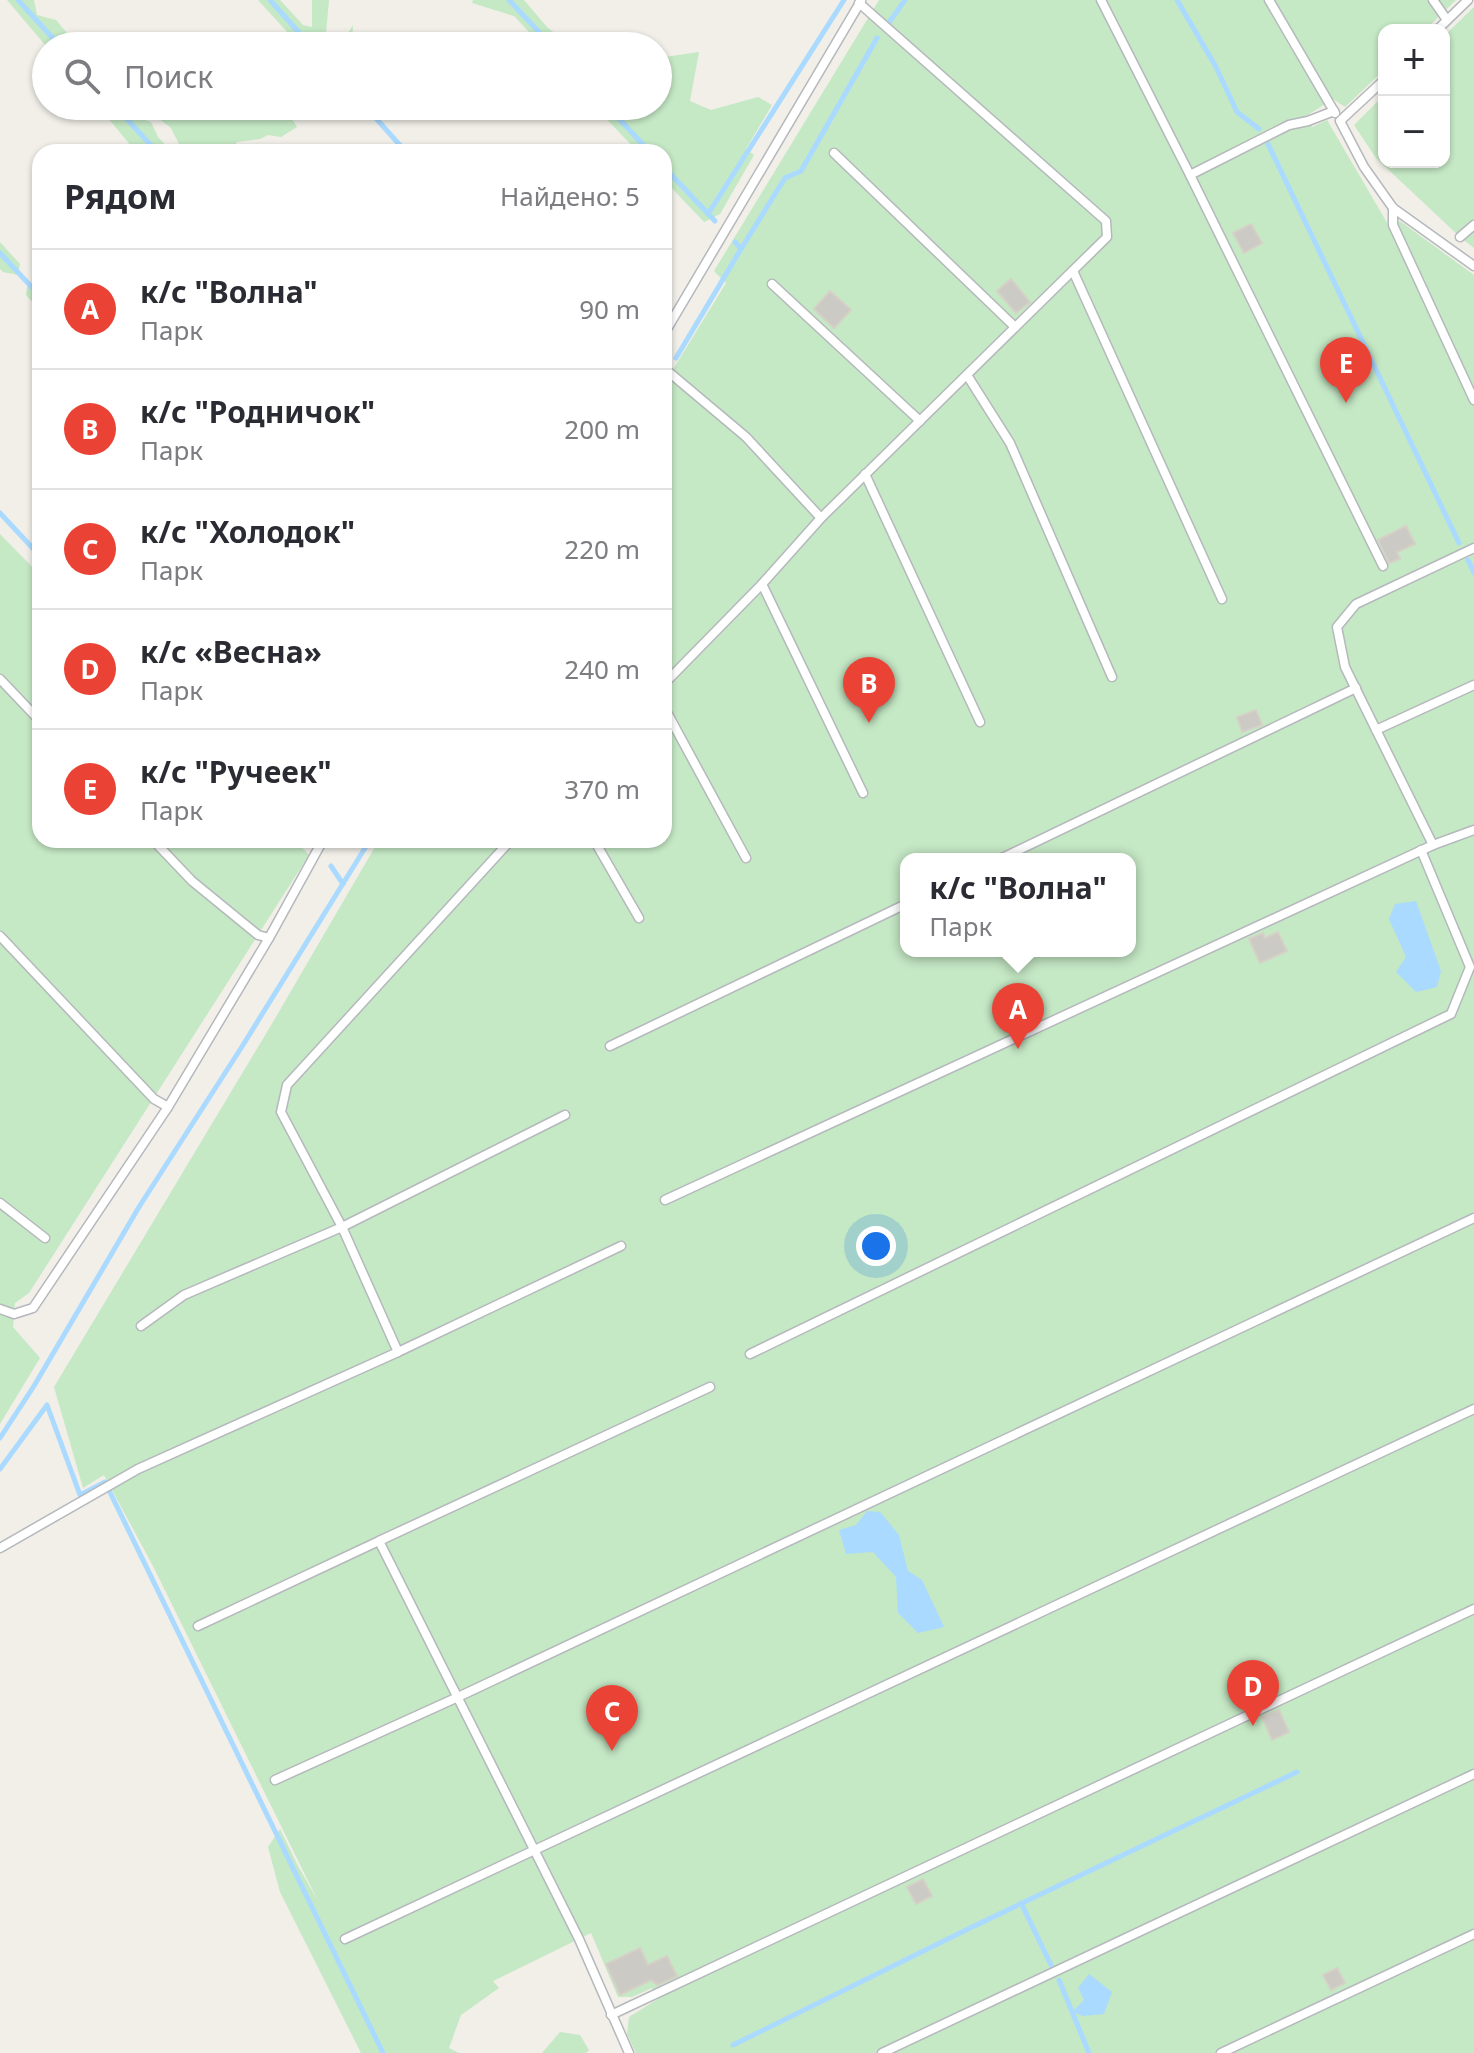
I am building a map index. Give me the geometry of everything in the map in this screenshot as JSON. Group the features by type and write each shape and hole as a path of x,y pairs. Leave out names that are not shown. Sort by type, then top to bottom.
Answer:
{"lane":[{"path":"1101,0 1383,566"},
{"path":"1269,0 1364,167 1393,208 1474,266"},
{"path":"1433,0 1447,20"},
{"path":"1443,24 1468,0"},
{"path":"672,320 860,2 1106,221 1107,237 821,518 762,584 672,676"},
{"path":"1340,121 1378,86"},
{"path":"1190,175 1289,125 1334,111"},
{"path":"834,153 1015,327"},
{"path":"1393,208 1393,225 1474,400"},
{"path":"1460,237 1474,225"},
{"path":"1073,271 1222,599"},
{"path":"772,284 920,421"},
{"path":"672,375 746,437 821,518"},
{"path":"967,375 1010,443 1112,677"},
{"path":"865,474 980,722"},
{"path":"1433,845 1345,667 1337,627 1356,604 1474,548"},
{"path":"762,584 863,793"},
{"path":"0,679 32,713"},
{"path":"1376,730 1474,685"},
{"path":"1012,853 1356,688"},
{"path":"672,722 746,858"},
{"path":"665,1200 1421,850 1474,830"},
{"path":"161,848 192,881 258,935 269,938"},
{"path":"0,1309 14,1314 33,1308 168,1107 319,848"},
{"path":"398,1352 342,1227 281,1112 287,1085 504,848"},
{"path":"599,848 639,918"},
{"path":"750,1354 1451,1014 1472,966 1421,850"},
{"path":"610,1046 900,907"},
{"path":"0,936 154,1099 168,1107"},
{"path":"141,1326 184,1295 342,1227 565,1115"},
{"path":"0,1203 45,1238"},
{"path":"275,1780 458,1697 1474,1218"},
{"path":"0,1548 138,1469 398,1352 621,1246"},
{"path":"198,1626 710,1387"},
{"path":"345,1939 1474,1409"},
{"path":"379,1541 579,1939 629,2053"},
{"path":"611,2015 1474,1609"},
{"path":"882,2053 1474,1774"},
{"path":"1221,2053 1474,1934"}],"green space":[{"path":"7,0 34,0 37,15 56,20 66,32 34,32"},
{"path":"258,0 280,0 303,25 312,27 312,0 329,0 326,32 287,32"},
{"path":"473,0 524,0 553,32 529,32 514,16 472,3"},
{"path":"879,0 1456,0 1431,24 1378,24 1378,76 1345,107 1333,99 1306,116 1312,127 1327,120 1389,226 1400,221 1474,275 1474,2053 636,2053 627,2034 629,2017 658,1999 652,1988 632,1997 618,1997 591,1933 493,1981 499,1988 461,2015 449,2048 459,2053 361,2053 280,1892 268,1847 280,1829 318,1901 154,1568 104,1475 83,1488 54,1387 374,848 672,848 672,371 726,283 714,271"},
{"path":"1474,7 1474,248 1387,168 1450,168 1450,30"},
{"path":"699,52 690,101 711,110 758,97 772,105 746,149 754,155 720,214 704,222 672,188 672,144 630,144 607,120 672,120 672,56"},
{"path":"1378,101 1378,160 1376,158 1354,125"},
{"path":"110,120 151,122 165,144 130,144"},
{"path":"161,120 293,120 297,127 281,137 268,135 236,144 179,144 171,128"},
{"path":"0,242 20,264 18,275 0,269"},
{"path":"32,285 32,302 26,295 27,287"},
{"path":"0,534 32,567 32,848 302,848 309,855 29,1293 15,1303 13,1327 40,1358 0,1424"},
{"path":"560,2032 580,2035 589,2050 586,2053 542,2053"}],"water":[{"path":"1416,901 1441,971 1437,987 1416,992 1396,972 1406,957 1389,919 1395,904"},
{"path":"867,1511 880,1512 899,1535 908,1571 922,1580 944,1627 918,1633 898,1613 896,1577 873,1552 846,1554 839,1530 856,1525"},
{"path":"1089,1974 1112,1992 1104,2014 1083,2016 1072,2012 1084,2000 1078,1988"}],"building":[{"path":"1251,224 1262,243 1244,253 1233,233"},
{"path":"1011,279 1030,302 1016,313 997,291"},
{"path":"830,291 851,310 834,328 814,309"},
{"path":"1406,526 1415,544 1397,552 1400,559 1389,563 1378,540"},
{"path":"1256,710 1262,725 1242,732 1237,717"},
{"path":"1278,932 1287,951 1260,963 1249,939 1263,933 1265,938"},
{"path":"1279,1710 1289,1732 1272,1740 1262,1717"},
{"path":"923,1879 932,1896 916,1904 907,1887"},
{"path":"640,1948 648,1965 667,1956 677,1976 658,1985 651,1980 620,1995 606,1964"},
{"path":"1337,1968 1345,1983 1331,1990 1323,1975"}],"waterway":[{"path":"18,0 47,32"},
{"path":"270,0 299,32"},
{"path":"509,0 539,32"},
{"path":"708,214 844,0"},
{"path":"890,21 905,0"},
{"path":"1177,0 1216,67 1237,112 1259,129"},
{"path":"741,249 785,178 801,171 877,38"},
{"path":"128,120 150,144"},
{"path":"377,120 399,144"},
{"path":"620,120 643,144"},
{"path":"1268,144 1459,543"},
{"path":"672,175 715,221"},
{"path":"676,358 741,249 735,242"},
{"path":"0,253 32,287"},
{"path":"0,513 32,547"},
{"path":"1468,560 1474,573"},
{"path":"0,1438 139,1207 365,848"},
{"path":"331,866 343,884"},
{"path":"0,1469 47,1405 80,1495 105,1482 383,2053"},
{"path":"733,2045 1297,1772"},
{"path":"1021,1903 1052,1967"},
{"path":"1059,1980 1089,2053"}],"place":[{"name":"к/с \"Ручеек\"","path":"1346,403"},
{"name":"к/с \"Родничок\"","path":"869,723"},
{"name":"к/с \"Волна\"","path":"1018,1049"},
{"name":"к/с «Весна»","path":"1253,1726"},
{"name":"к/с \"Холодок\"","path":"612,1751"}]}
